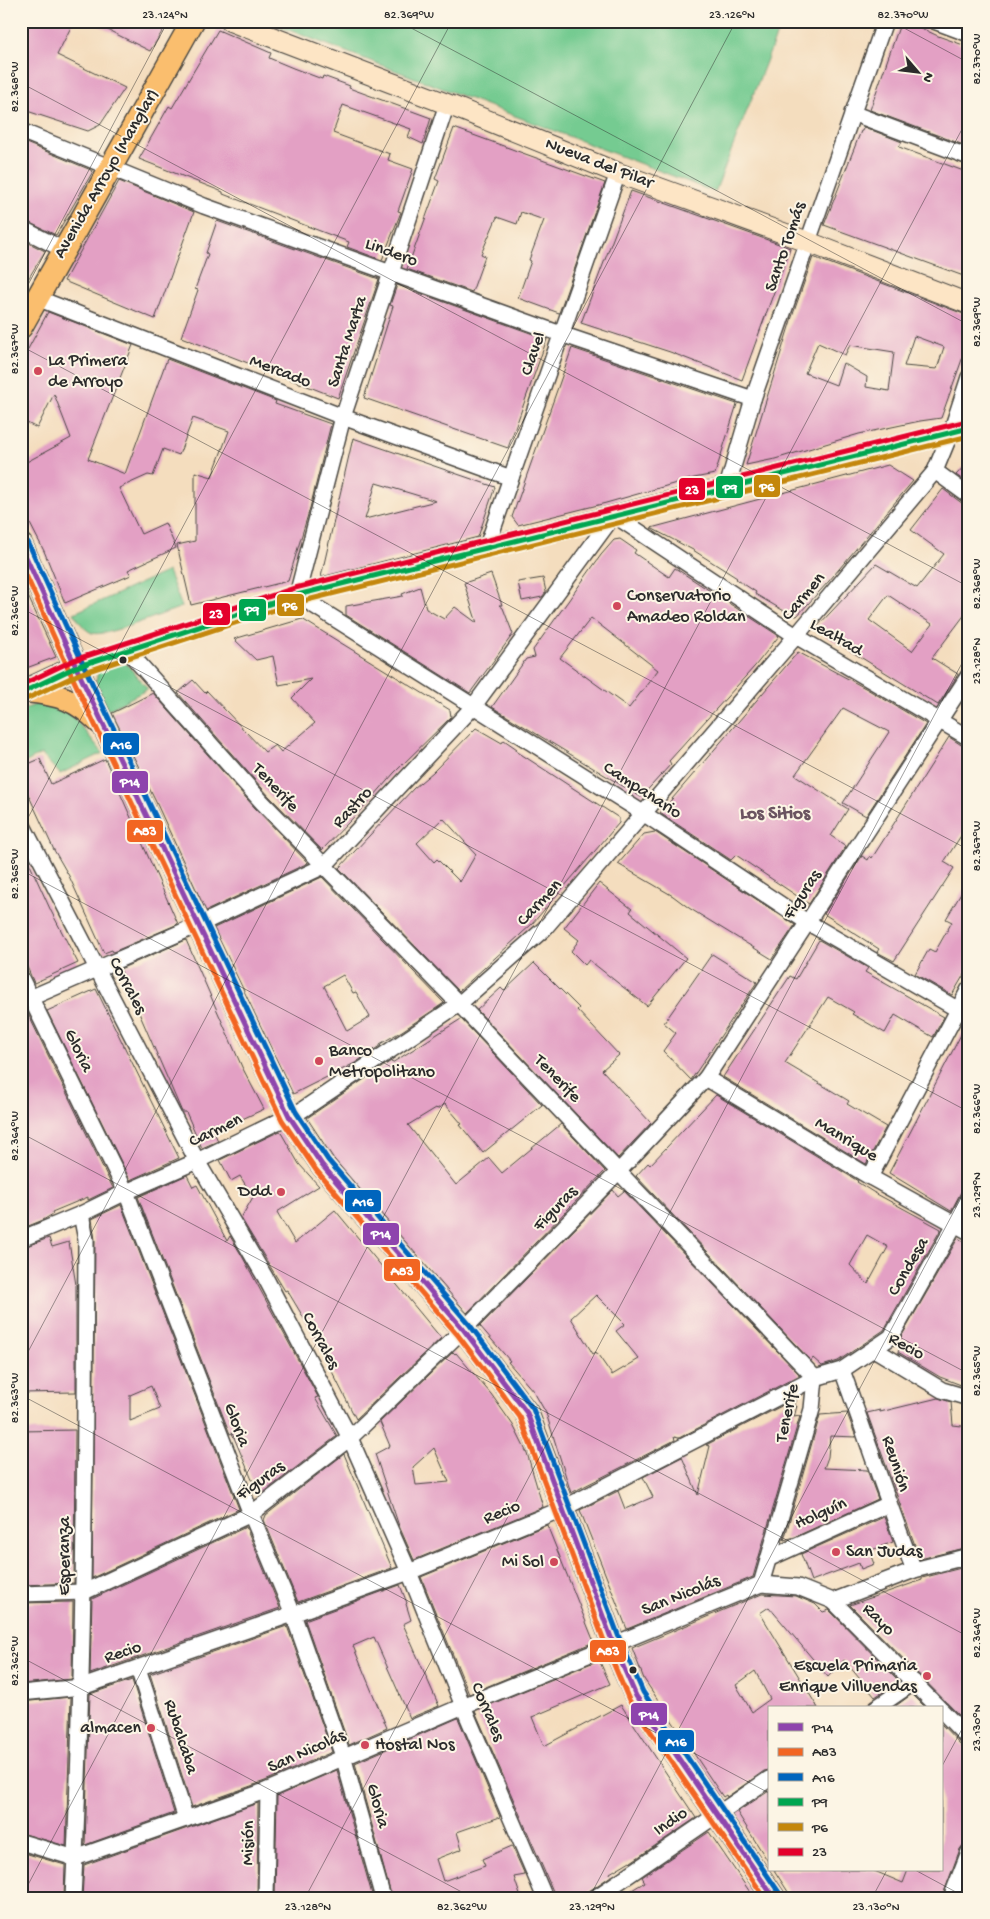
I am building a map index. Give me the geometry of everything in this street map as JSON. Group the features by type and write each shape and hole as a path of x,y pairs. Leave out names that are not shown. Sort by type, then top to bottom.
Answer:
{"main road":[{"name":"Avenida Arroyo (Manglar)","path":"21,327 193,21"},
{"name":"Nueva del Pilar","path":"230,21 447,104 618,173 808,242 969,304"},
{"path":"23,692 76,667 126,649 297,595 960,430"},
{"path":"21,545 76,667 289,1116 307,1146 346,1195 463,1329 528,1413 613,1644 636,1696 774,1898"},
{"path":"23,692 48,693 68,699 86,709 106,730"}],"street":[{"name":"Santo Tomás","path":"728,487 753,399 885,21"},
{"path":"934,21 969,34"},
{"name":"Santa Marta","path":"297,595 343,417 447,104"},
{"path":"852,113 969,157"},
{"name":"Lindero","path":"21,131 204,206 561,334 753,399"},
{"name":"Clavel","path":"486,548 618,173"},
{"path":"21,228 64,250"},
{"name":"Mercado","path":"37,298 343,417 511,478"},
{"name":"Carmen","path":"21,1239 198,1161 302,1110 459,1004 544,930 935,471 960,430 969,377"},
{"path":"935,471 969,496"},
{"name":"Lealtad","path":"614,515 796,636 969,738"},
{"name":"Rastro","path":"26,1000 198,925 324,866 474,707 614,515"},
{"name":"Campanario","path":"297,595 643,813 808,922 963,1013"},
{"name":"Tenerife","path":"126,649 262,802 459,1004 815,1378 812,1409 761,1584"},
{"name":"Figuras","path":"21,1594 84,1592 251,1514 350,1438 463,1329 619,1171 706,1078 969,675"},
{"name":"Corrales","path":"21,822 198,1161 265,1277 350,1438 409,1572 463,1706 545,1898"},
{"name":"Gloria","path":"21,978 26,1000 126,1192 251,1514 293,1614 343,1756 382,1898"},
{"path":"870,1177 963,1013 969,989"},
{"name":"Manrique","path":"706,1078 870,1177 969,1232"},
{"name":"Condesa","path":"874,1349 891,1337 969,1197"},
{"name":"Esperanza","path":"73,1898 84,1592 86,1240 81,1214"},
{"name":"Recio","path":"21,1693 82,1687 409,1572 562,1509 815,1378 842,1370 874,1349 942,1390 969,1398"},
{"name":"Reunión","path":"842,1370 914,1570"},
{"name":"Holguín","path":"768,1559 889,1504"},
{"path":"833,1601 914,1570 969,1556"},
{"name":"San Nicolás","path":"75,1858 268,1790 343,1756 761,1584 798,1587 833,1601"},
{"name":"Rayo","path":"833,1601 937,1706"},
{"name":"Rubalcaba","path":"138,1668 186,1819"},
{"path":"879,1706 914,1682"},
{"name":"Rayo","path":"942,1711 969,1739"},
{"name":"Indio","path":"596,1898 768,1780"},
{"name":"Misión","path":"266,1898 268,1790"},
{"path":"21,1842 75,1858"},
{"path":"951,1898 969,1852"}],"green space":[{"path":"265,21 782,21 715,192"},
{"path":"168,571 182,607 99,634 92,633 86,629 74,613"},
{"path":"124,661 148,689 106,711 94,690 98,671"},
{"path":"43,702 70,713 103,753 60,774 41,754 21,765 21,710"}],"building":[{"path":"21,21 74,21 57,55 125,88 100,125 88,131 21,109"},
{"path":"90,21 169,21 150,51"},
{"path":"901,21 906,21 938,36 969,47 969,147 870,110"},
{"path":"218,30 271,53 269,58 293,68 322,79 323,76 350,86 349,88 431,118 423,144 408,137 411,129 343,105 333,133 390,154 388,160 413,169 398,211 401,212 382,260 347,247 349,242 223,194 223,192 139,159 169,106 172,108"},
{"path":"864,127 902,142 899,147 969,173 969,278 824,225"},
{"path":"454,128 605,183 559,313 518,298 531,261 529,260 544,220 521,212 517,224 497,217 481,254 485,256 472,292 407,269 439,181 435,179"},
{"path":"21,141 91,170 92,173 56,235 21,219"},
{"path":"119,181 194,212 155,319 64,281"},
{"path":"631,191 790,248 742,380 670,352 581,323"},
{"path":"217,221 379,279 338,398 181,337 198,290 195,289 208,254 206,253"},
{"path":"21,239 45,251 21,291"},
{"path":"813,257 969,316 969,340 941,418 859,434 775,459 746,465 792,317","holes":["914,336 944,347 937,369 904,366","818,343 845,355 850,345 894,352 889,391 866,387 867,377 843,363 836,385 805,373"]},
{"path":"397,285 547,339 508,448 364,398 393,306 390,305"},
{"path":"48,312 133,345 88,459 125,474 167,359 276,401 275,404 331,424 310,508 288,581 191,605 177,545 195,541 195,472 212,477 229,431 193,418 179,455 163,449 153,476 148,475 119,488 141,534 165,523 176,548 128,570 131,575 65,603 44,551 21,506 21,465 71,438 54,394 37,428 21,420 21,362"},
{"path":"572,348 737,404 715,474 518,525 512,517"},
{"path":"353,438 495,487 478,537 321,577","holes":["376,483 436,501 365,519"]},
{"path":"969,461 969,484 956,475"},
{"path":"888,465 913,481 797,616 791,615 755,594 756,592 737,578 693,550 651,528"},
{"path":"943,489 963,504 969,505 969,609 932,658 958,674 938,705 815,629 876,564 917,588 944,554 911,530","holes":["888,595 932,624 912,651 869,620"]},
{"path":"620,539 636,550 634,553 669,577 675,568 779,636 755,666 669,761 671,764 641,797 492,707 526,659 535,657 533,650 601,555 614,540","holes":["591,618 658,670 629,708 560,658"]},
{"path":"491,574 502,605 499,605 503,608 513,634 470,693 346,615 346,606 403,596 402,594 420,587 426,609 444,619 455,607 477,623 464,583"},
{"path":"543,578 546,592 542,597 522,601 518,582"},
{"path":"21,581 56,657 21,670"},
{"path":"302,619 450,710 451,717 394,773 322,850 269,796 178,693 193,680 205,693 207,691 265,752 275,745 281,752 315,723 292,698 311,679 279,685 273,656 256,660 234,639"},
{"path":"798,652 867,689 926,724 866,816 843,803 889,732 843,708 795,775 848,809 831,836 846,846 809,904 736,855 731,860 660,813"},
{"path":"153,693 255,808 308,863 206,911 156,802 112,713"},
{"path":"476,728 502,743 504,740 517,749 516,751 619,818 619,823 532,924 459,991 339,868 414,788 433,772","holes":["443,818 476,854 460,882 437,859 434,862 417,843"]},
{"path":"949,737 969,750 969,833 964,831 944,862 954,868 894,961 877,952 879,949 824,914 862,856 868,860 870,856 872,858"},
{"path":"40,759 51,784 105,759 178,924 113,952 112,950 104,953 69,876 54,850 21,779 21,767"},
{"path":"655,832 795,925 772,959 689,908 673,896 618,864 644,834"},
{"path":"21,845 51,911 78,963 34,983 21,953"},
{"path":"322,877 444,1003 380,1044 355,1063 293,1094 214,928","holes":["343,975 353,993 356,992 370,1017 347,1031 324,986"]},
{"path":"969,880 969,966 952,995 915,974 929,949 935,952 952,922 946,919"},
{"path":"599,883 632,909 630,912 686,958 647,1006 589,960 585,965 571,951 579,940 564,928"},
{"path":"186,940 242,1067 264,1109 214,1132 218,1141 202,1148 186,1112 182,1112 120,969"},
{"path":"819,940 868,968 865,972 944,1017 933,1037 895,1015 885,1033 852,1014 854,1012 828,997 785,1063 849,1101 847,1104 886,1127 866,1164 723,1077 790,976 796,979"},
{"path":"712,954 757,982 691,1080 663,1051 676,1033 664,1023"},
{"path":"534,963 579,1008 577,1010 619,1055 602,1070 651,1123 618,1158 477,1010 501,988 504,991"},
{"path":"96,989 179,1158 130,1180 47,1011"},
{"path":"26,1010 113,1188 88,1200 88,1197 52,1212 53,1214 43,1220 21,1229 21,1011"},
{"path":"461,1019 542,1105 483,1153 445,1104 408,1125 456,1185 489,1158 502,1173 561,1124 605,1171 467,1313 334,1159 307,1118 391,1061 392,1063"},
{"path":"966,1025 969,1025 969,1188 961,1192 951,1211 889,1173"},
{"path":"716,1095 873,1192 941,1229 884,1330 838,1361 822,1366 813,1358 811,1361 636,1176 648,1163 650,1165","holes":["867,1235 888,1247 868,1284 850,1265"]},
{"path":"280,1131 299,1164 319,1186 277,1212 295,1243 335,1210 441,1338 356,1419 311,1330 241,1218 253,1197 240,1176 231,1181 220,1160"},
{"path":"187,1175 193,1187 197,1185 227,1241 230,1236 242,1256 318,1397 315,1398 337,1436 259,1496 232,1433 230,1434 138,1197"},
{"path":"613,1190 618,1196 624,1191 800,1375 679,1438 674,1437 675,1440 571,1493 546,1413 534,1392 480,1326","holes":["596,1295 625,1324 616,1331 639,1359 612,1375 596,1352 593,1354 571,1318"]},
{"path":"121,1205 239,1509 92,1578 95,1240 92,1219","holes":["151,1386 160,1409 130,1421 130,1395"]},
{"path":"49,1238 52,1247 69,1242 76,1285 76,1392 21,1393 21,1248"},
{"path":"958,1238 969,1245 969,1388 940,1377 898,1352 900,1348 897,1344"},
{"path":"453,1352 456,1353 491,1394 513,1425 527,1453 543,1507 414,1560 399,1526 375,1454 390,1446 380,1422","holes":["434,1448 449,1482 416,1485 413,1467"]},
{"path":"797,1398 793,1408 797,1406 794,1417 800,1416 753,1577 627,1629 580,1510 618,1491 625,1509 653,1497 643,1477 682,1457 698,1495 710,1446 706,1445"},
{"path":"938,1398 951,1402 953,1425 962,1426 969,1432 969,1547 920,1559 867,1413 880,1410 880,1412"},
{"path":"847,1413 856,1437 830,1436 828,1457 824,1468 867,1470 878,1499 795,1537 784,1540 820,1415"},
{"path":"75,1430 74,1583 21,1585 21,1431"},
{"path":"344,1454 392,1568 298,1602 264,1520 266,1515"},
{"name":"San Judas","path":"884,1517 893,1542 869,1551 874,1564 861,1569 859,1563 811,1581 801,1554"},
{"path":"547,1525 594,1642 469,1694 421,1577"},
{"path":"246,1527 280,1608 90,1674 92,1599"},
{"path":"969,1566 969,1725 850,1605 922,1580 922,1578"},
{"path":"400,1585 411,1620 403,1624 439,1706 410,1718 374,1637 353,1646 387,1728 349,1745 305,1620"},
{"path":"762,1594 796,1596 815,1604 823,1612 829,1610 899,1681 875,1697 844,1660 828,1677 769,1607 760,1613 817,1706 768,1706 768,1770 764,1771 727,1797 726,1795 723,1797 644,1679 632,1648","holes":["755,1671 770,1699 752,1712 736,1685"]},
{"path":"73,1602 72,1679 21,1684 21,1603"},
{"path":"287,1626 332,1752 265,1781 192,1807 150,1674"},
{"path":"599,1660 610,1684 532,1717 544,1746 621,1705 696,1818 631,1862 610,1873 611,1876 589,1891 586,1898 556,1898 475,1711"},
{"path":"132,1680 174,1813 85,1845 90,1694"},
{"path":"912,1694 924,1706 896,1706"},
{"path":"71,1697 66,1846 21,1833 21,1744 24,1744 21,1702"},
{"path":"458,1718 500,1817 457,1832 462,1849 436,1859 443,1881 485,1866 482,1859 512,1846 525,1875 514,1877 521,1898 392,1898 355,1763"},
{"path":"942,1725 962,1746 969,1748 969,1843 964,1844 960,1849 942,1898 792,1898 775,1872 877,1872 903,1883 907,1872 942,1872"},
{"path":"337,1770 373,1898 275,1898 277,1796"},
{"path":"768,1792 768,1861 737,1812"},
{"path":"258,1803 257,1898 233,1898 233,1896 197,1898 82,1898 84,1865"},
{"path":"709,1832 754,1898 612,1898 620,1892 622,1896 645,1882 642,1877"},
{"path":"21,1852 65,1865 64,1898 21,1898"},
{"path":"969,1878 969,1898 961,1898"}],"transit line":[{"name":"23","path":"21,685 74,660 295,588 967,421"},
{"name":"P9","path":"21,693 76,667 297,595 969,428"},
{"name":"P6","path":"24,700 79,674 299,602 969,436"},
{"name":"A16","path":"28,542 83,664 296,1112 328,1160 469,1324 533,1409 620,1640 643,1692 780,1894"},
{"name":"P14","path":"21,546 76,667 289,1116 322,1165 463,1329 527,1413 613,1643 636,1696 774,1898"},
{"name":"A83","path":"21,564 69,670 282,1120 316,1170 457,1334 520,1417 606,1646 629,1700 765,1898"}],"place":[{"name":"La Primera de Arroyo","path":"38,371"},
{"name":"Conservatorio Amadeo Roldan","path":"617,606"},
{"name":"Banco Metropolitano","path":"319,1061"},
{"name":"Ddd","path":"281,1192"},
{"name":"San Judas","path":"836,1552"},
{"name":"Mi Sol","path":"554,1562"},
{"name":"Escuela Primaria Enrique Villuendas","path":"927,1676"},
{"name":"almacen","path":"151,1728"},
{"name":"Hostal Nos","path":"365,1745"}],"district":[{"name":"Los Sitios","path":"775,814"}]}
